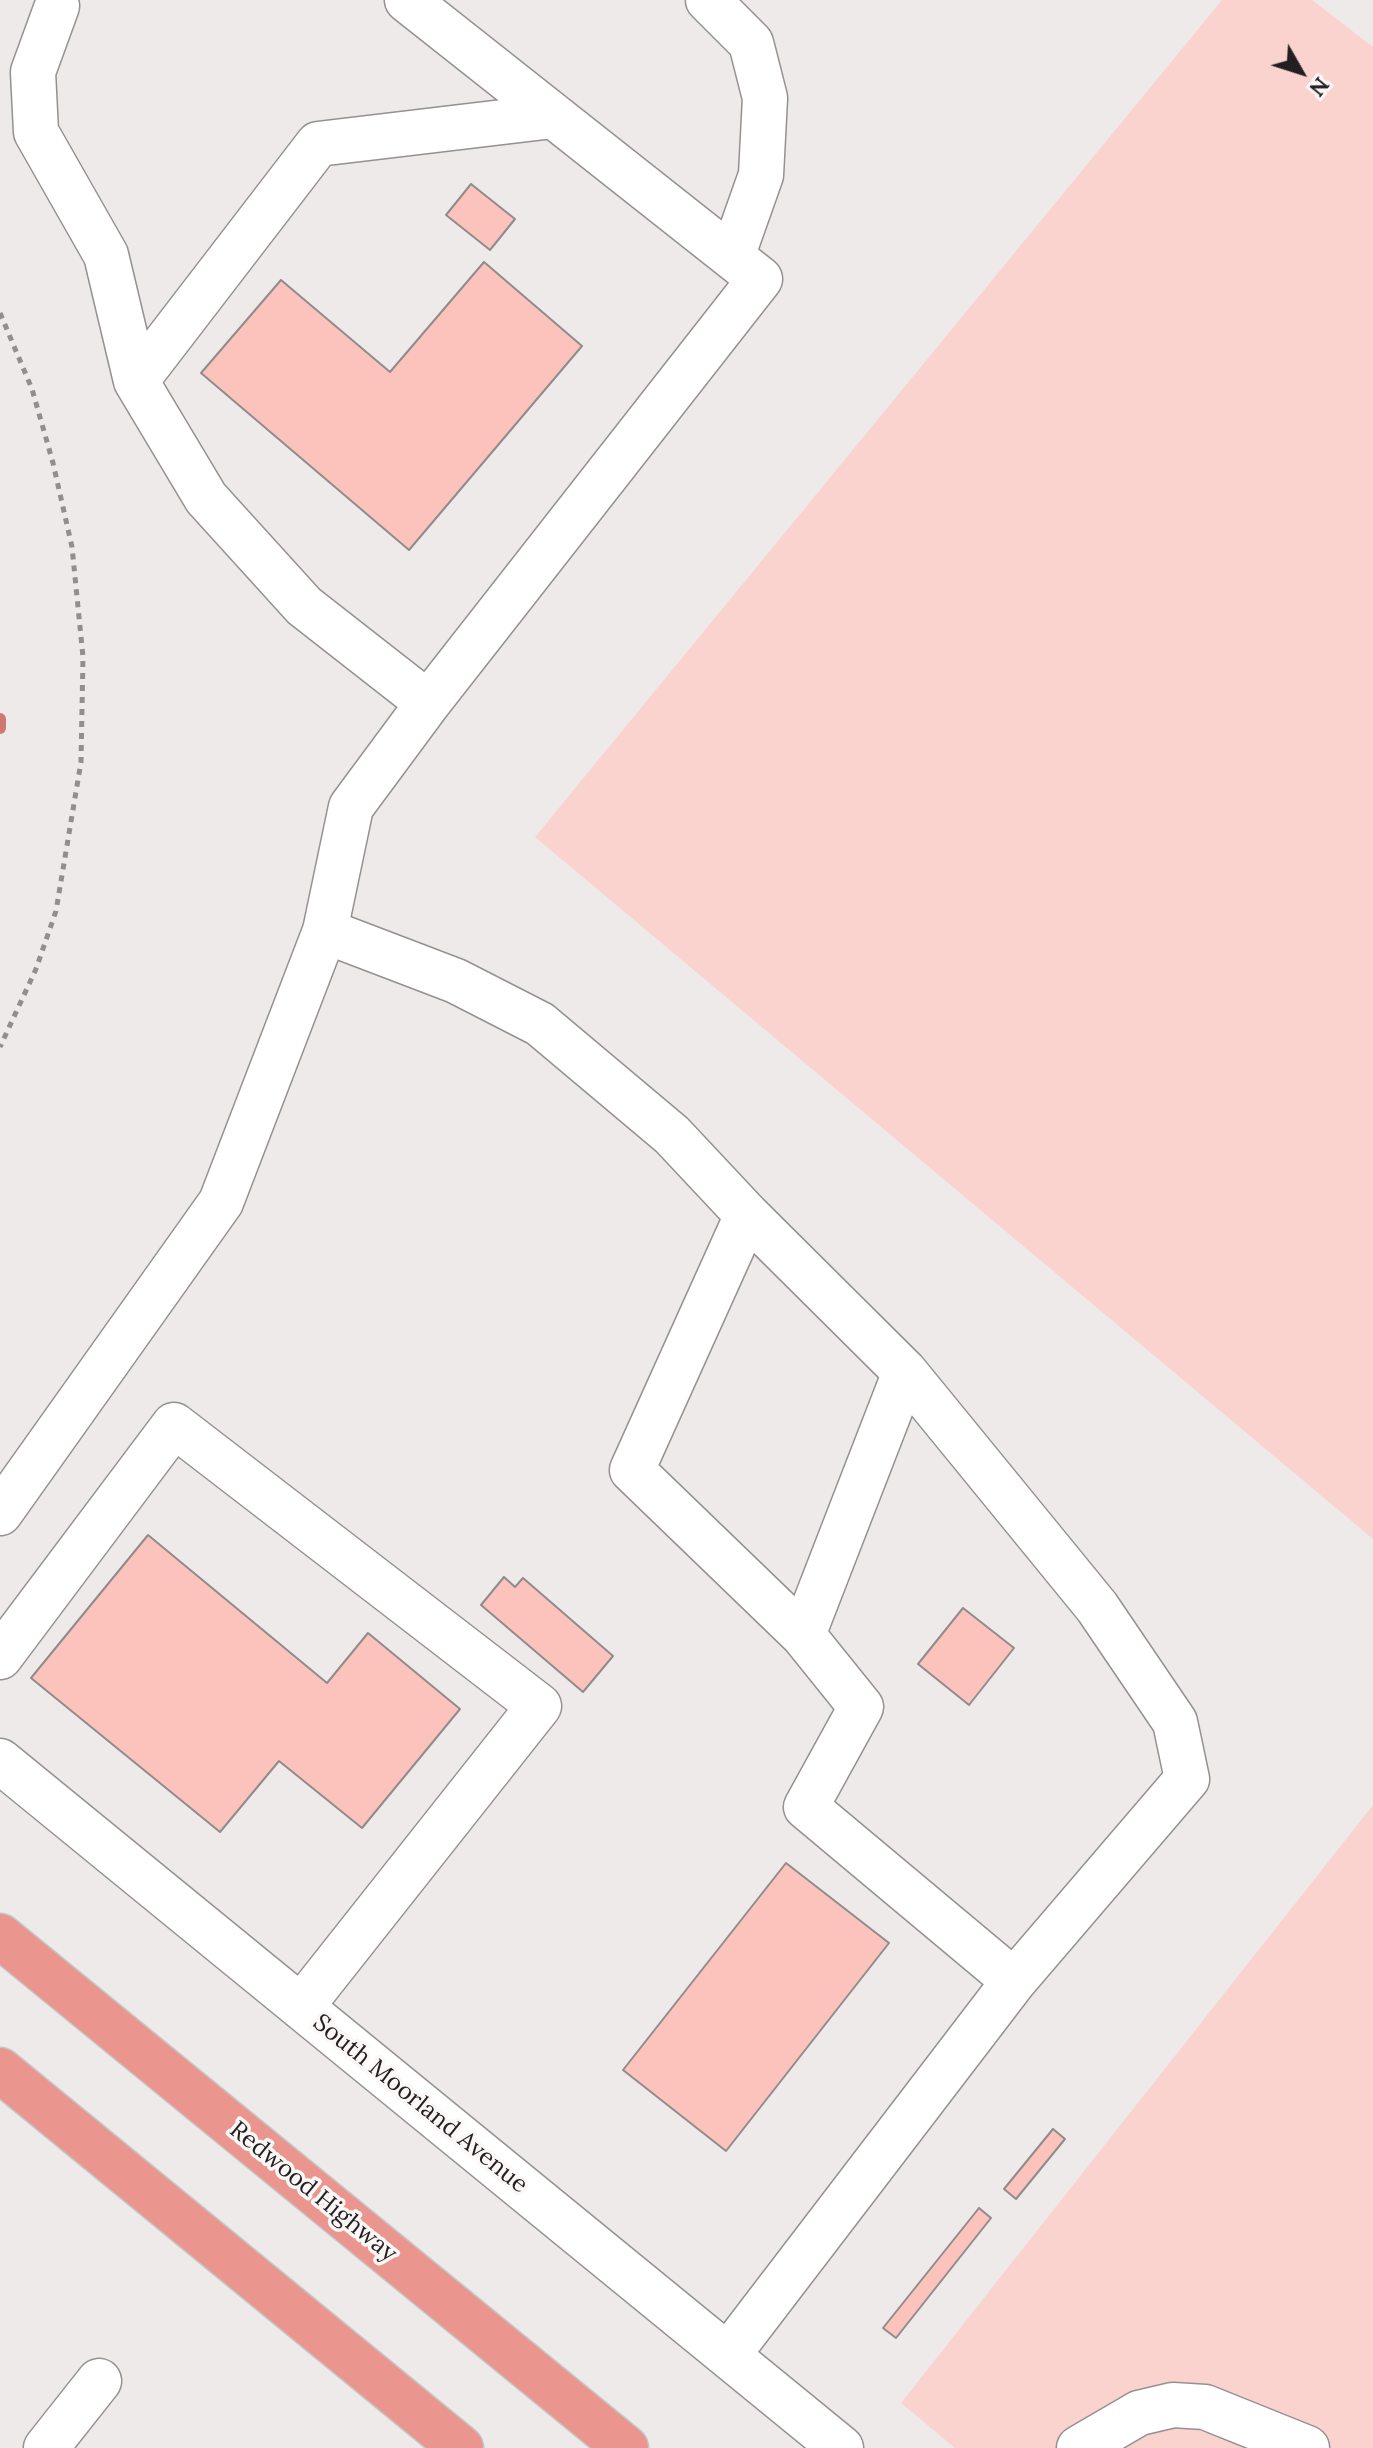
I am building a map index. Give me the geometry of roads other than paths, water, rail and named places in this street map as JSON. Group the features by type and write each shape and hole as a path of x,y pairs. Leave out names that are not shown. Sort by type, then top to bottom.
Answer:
{"highway":[{"name":"Redwood Highway","path":"0,1936 626,2448"},
{"path":"0,2070 461,2448"}],"street":[{"path":"0,1513 221,1202 325,931 351,807 428,703 760,279 407,0"},
{"path":"708,0 751,43 765,98 761,175 732,257"},
{"path":"57,6 33,72 36,132 106,255 136,381 206,498 304,606 428,703"},
{"path":"136,381 318,144 553,116"},
{"path":"325,931 456,981 540,1024 672,1135 747,1215 905,1372 1097,1607 1175,1722 1187,1779 1014,1981 728,2355"},
{"path":"747,1215 632,1470 803,1635 861,1707 806,1807 1014,1981"},
{"path":"803,1635 905,1372"},
{"path":"0,1657 174,1425 539,1706 301,2007"},
{"name":"South Moorland Avenue","path":"0,1761 841,2448"},
{"path":"46,2448 99,2381"},
{"path":"1079,2448 1139,2413 1173,2405 1205,2407 1307,2448"}],"waterway":[{"path":"0,719 0,728"}]}
